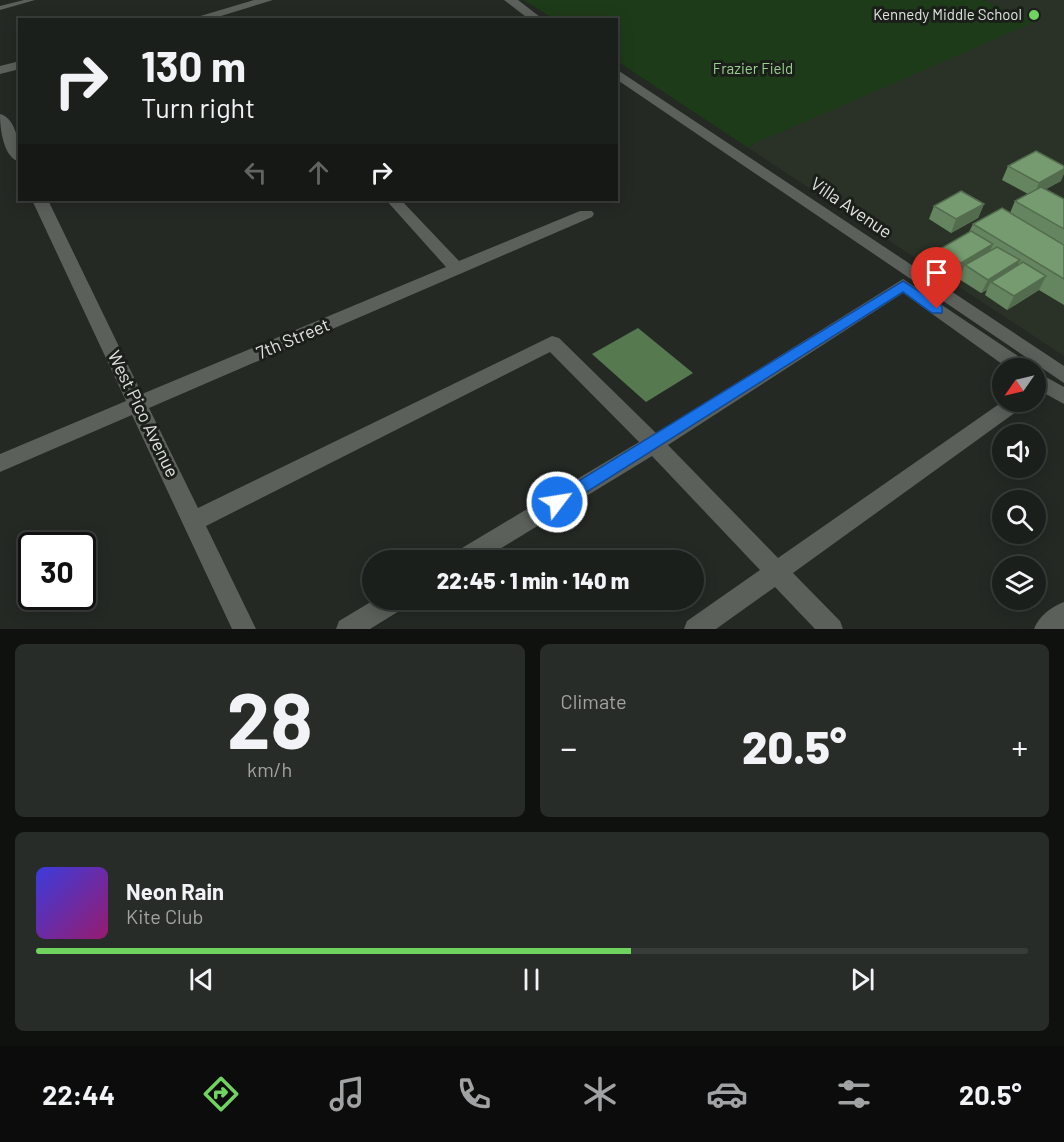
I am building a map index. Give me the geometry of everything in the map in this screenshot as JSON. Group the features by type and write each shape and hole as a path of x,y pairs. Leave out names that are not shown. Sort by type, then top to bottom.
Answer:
{"street":[{"path":"208,18 224,16 240,3 267,0"},
{"path":"510,0 535,18"},
{"path":"0,70 18,66"},
{"name":"Villa Avenue","path":"618,74 1064,376"},
{"path":"0,118 18,154"},
{"name":"West Pico Avenue","path":"40,201 244,629"},
{"path":"394,201 458,270"},
{"name":"7th Street","path":"0,463 586,214"},
{"path":"478,550 654,444 903,285 1007,358"},
{"path":"194,521 552,344 654,444 831,629"},
{"path":"1046,387 1064,397"},
{"path":"696,629 1003,412"},
{"path":"348,629 379,610"},
{"path":"1046,629 1064,613"}],"lane":[{"path":"0,8 32,0"}],"shaded area":[{"path":"983,0 1064,0 1064,356 747,147 1034,22"},
{"path":"638,328 693,373 646,402 592,354"}],"green space":[{"name":"Frazier Field","path":"524,0 983,0 1035,22 747,147 618,62 618,18 552,18"}],"building":[{"path":"1036,151 1064,166 1064,169 1039,183 1008,166"},
{"path":"1041,187 1064,199 1064,229 1015,201"},
{"path":"961,191 984,204 956,219 934,206"},
{"path":"1002,208 1064,245 1064,279 973,224"},
{"path":"971,231 993,244 961,263 940,249"},
{"path":"997,247 1020,260 988,280 965,265"},
{"path":"1023,262 1046,276 1014,296 991,282"}],"place":[{"name":"Kennedy Middle School","path":"1034,15"}],"route":[{"path":"557,502 654,444 903,285 937,309"}]}
